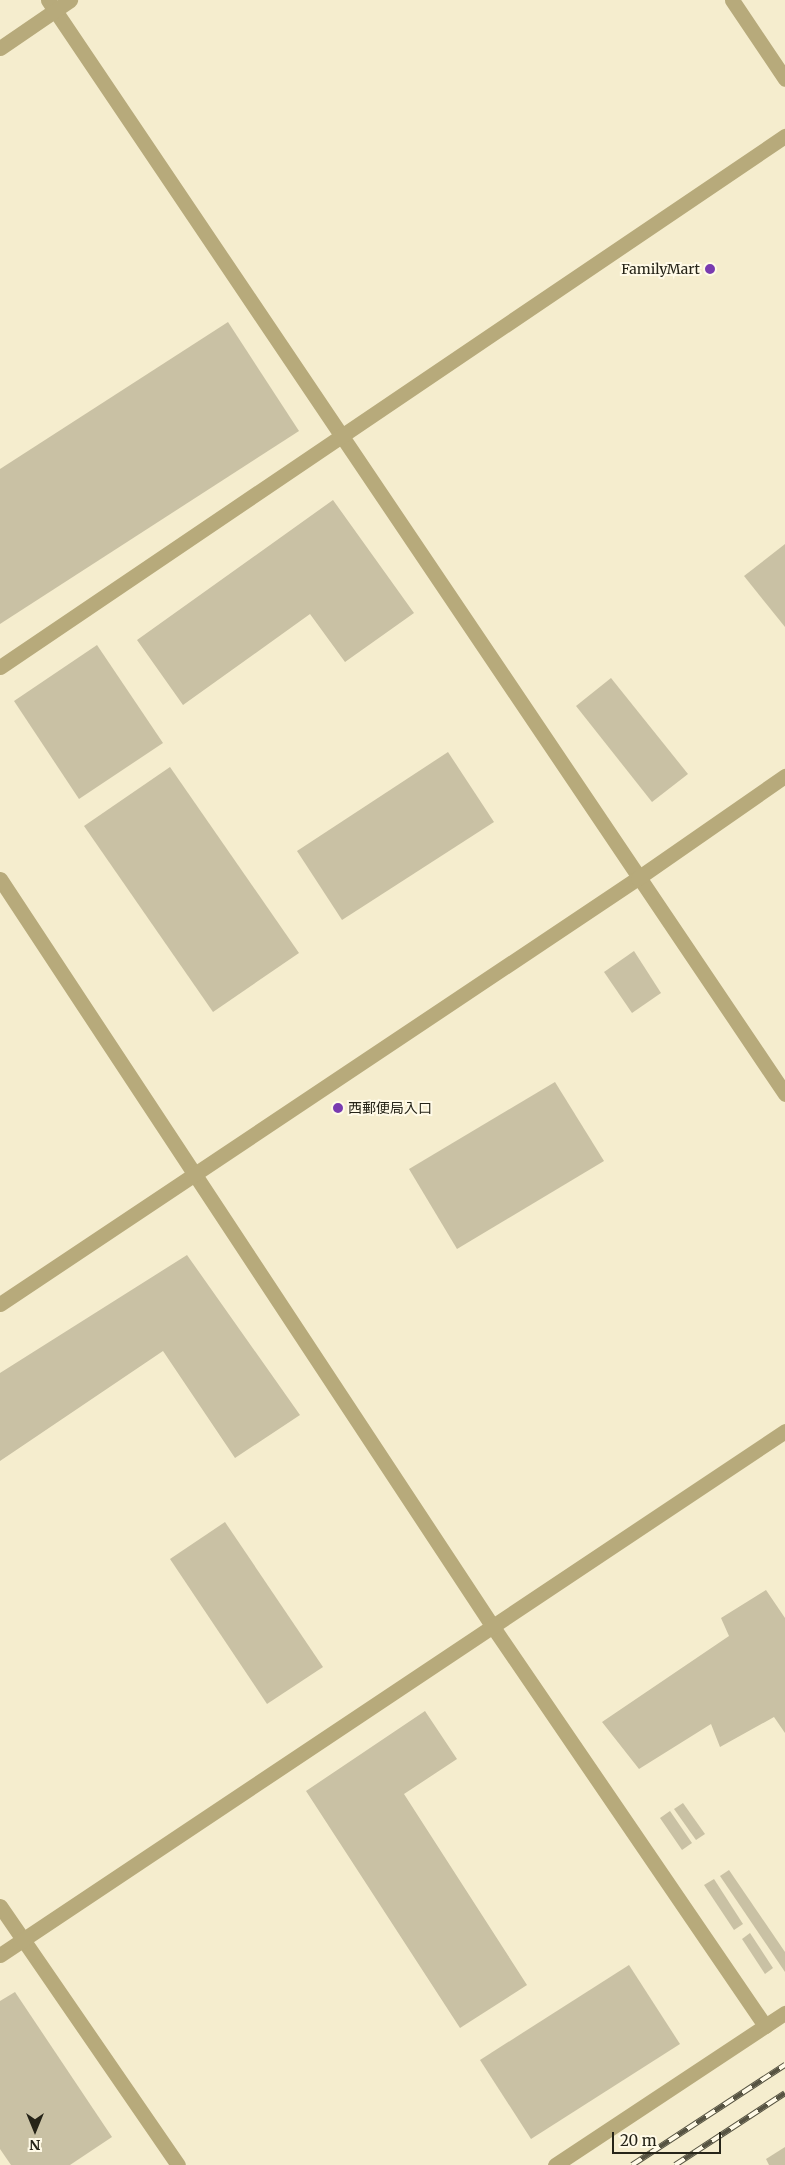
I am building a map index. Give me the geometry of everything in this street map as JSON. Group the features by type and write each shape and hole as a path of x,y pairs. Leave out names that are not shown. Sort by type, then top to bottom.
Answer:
{"street":[{"path":"0,48 51,5 70,0"},
{"path":"732,0 785,79"},
{"path":"51,5 785,1094"},
{"path":"0,667 785,136"},
{"path":"0,1304 638,878 785,776"},
{"path":"0,879 196,1173 492,1627 765,2026"},
{"path":"0,1956 785,1431"},
{"path":"0,1906 178,2165"},
{"path":"555,2165 785,2013"}],"building":[{"path":"228,322 299,431 0,624 0,469"},
{"path":"333,500 414,613 345,662 310,614 183,705 137,640"},
{"path":"785,544 785,627 744,576"},
{"path":"97,645 163,743 79,799 14,701"},
{"path":"611,678 688,774 652,802 576,706"},
{"path":"448,752 494,822 342,920 297,851"},
{"path":"170,767 299,953 213,1012 84,826"},
{"path":"634,951 661,993 632,1013 604,972"},
{"path":"555,1082 604,1161 457,1249 409,1169"},
{"path":"187,1255 300,1415 235,1458 163,1351 0,1461 0,1373"},
{"path":"225,1522 323,1667 267,1704 170,1559"},
{"path":"766,1590 785,1618 785,1733 774,1717 720,1747 711,1724 639,1769 602,1722 729,1636 721,1618"},
{"path":"425,1711 457,1759 404,1794 527,1985 460,2028 306,1791"},
{"path":"683,1803 705,1834 696,1840 674,1809"},
{"path":"670,1811 692,1843 682,1850 660,1818"},
{"path":"729,1870 785,1952 785,1972 720,1876"},
{"path":"714,1879 743,1924 734,1930 704,1885"},
{"path":"750,1933 773,1968 765,1974 742,1939"},
{"path":"629,1965 680,2044 531,2139 480,2060"},
{"path":"15,1992 112,2137 70,2165 11,2165 0,2149 0,2001"},
{"path":"785,2147 785,2165 769,2165 766,2159"}],"railway":[{"path":"632,2165 785,2065"},
{"path":"675,2165 785,2093"}],"place":[{"name":"FamilyMart","path":"710,269"},
{"name":"西郵便局入口","path":"338,1108"}]}
